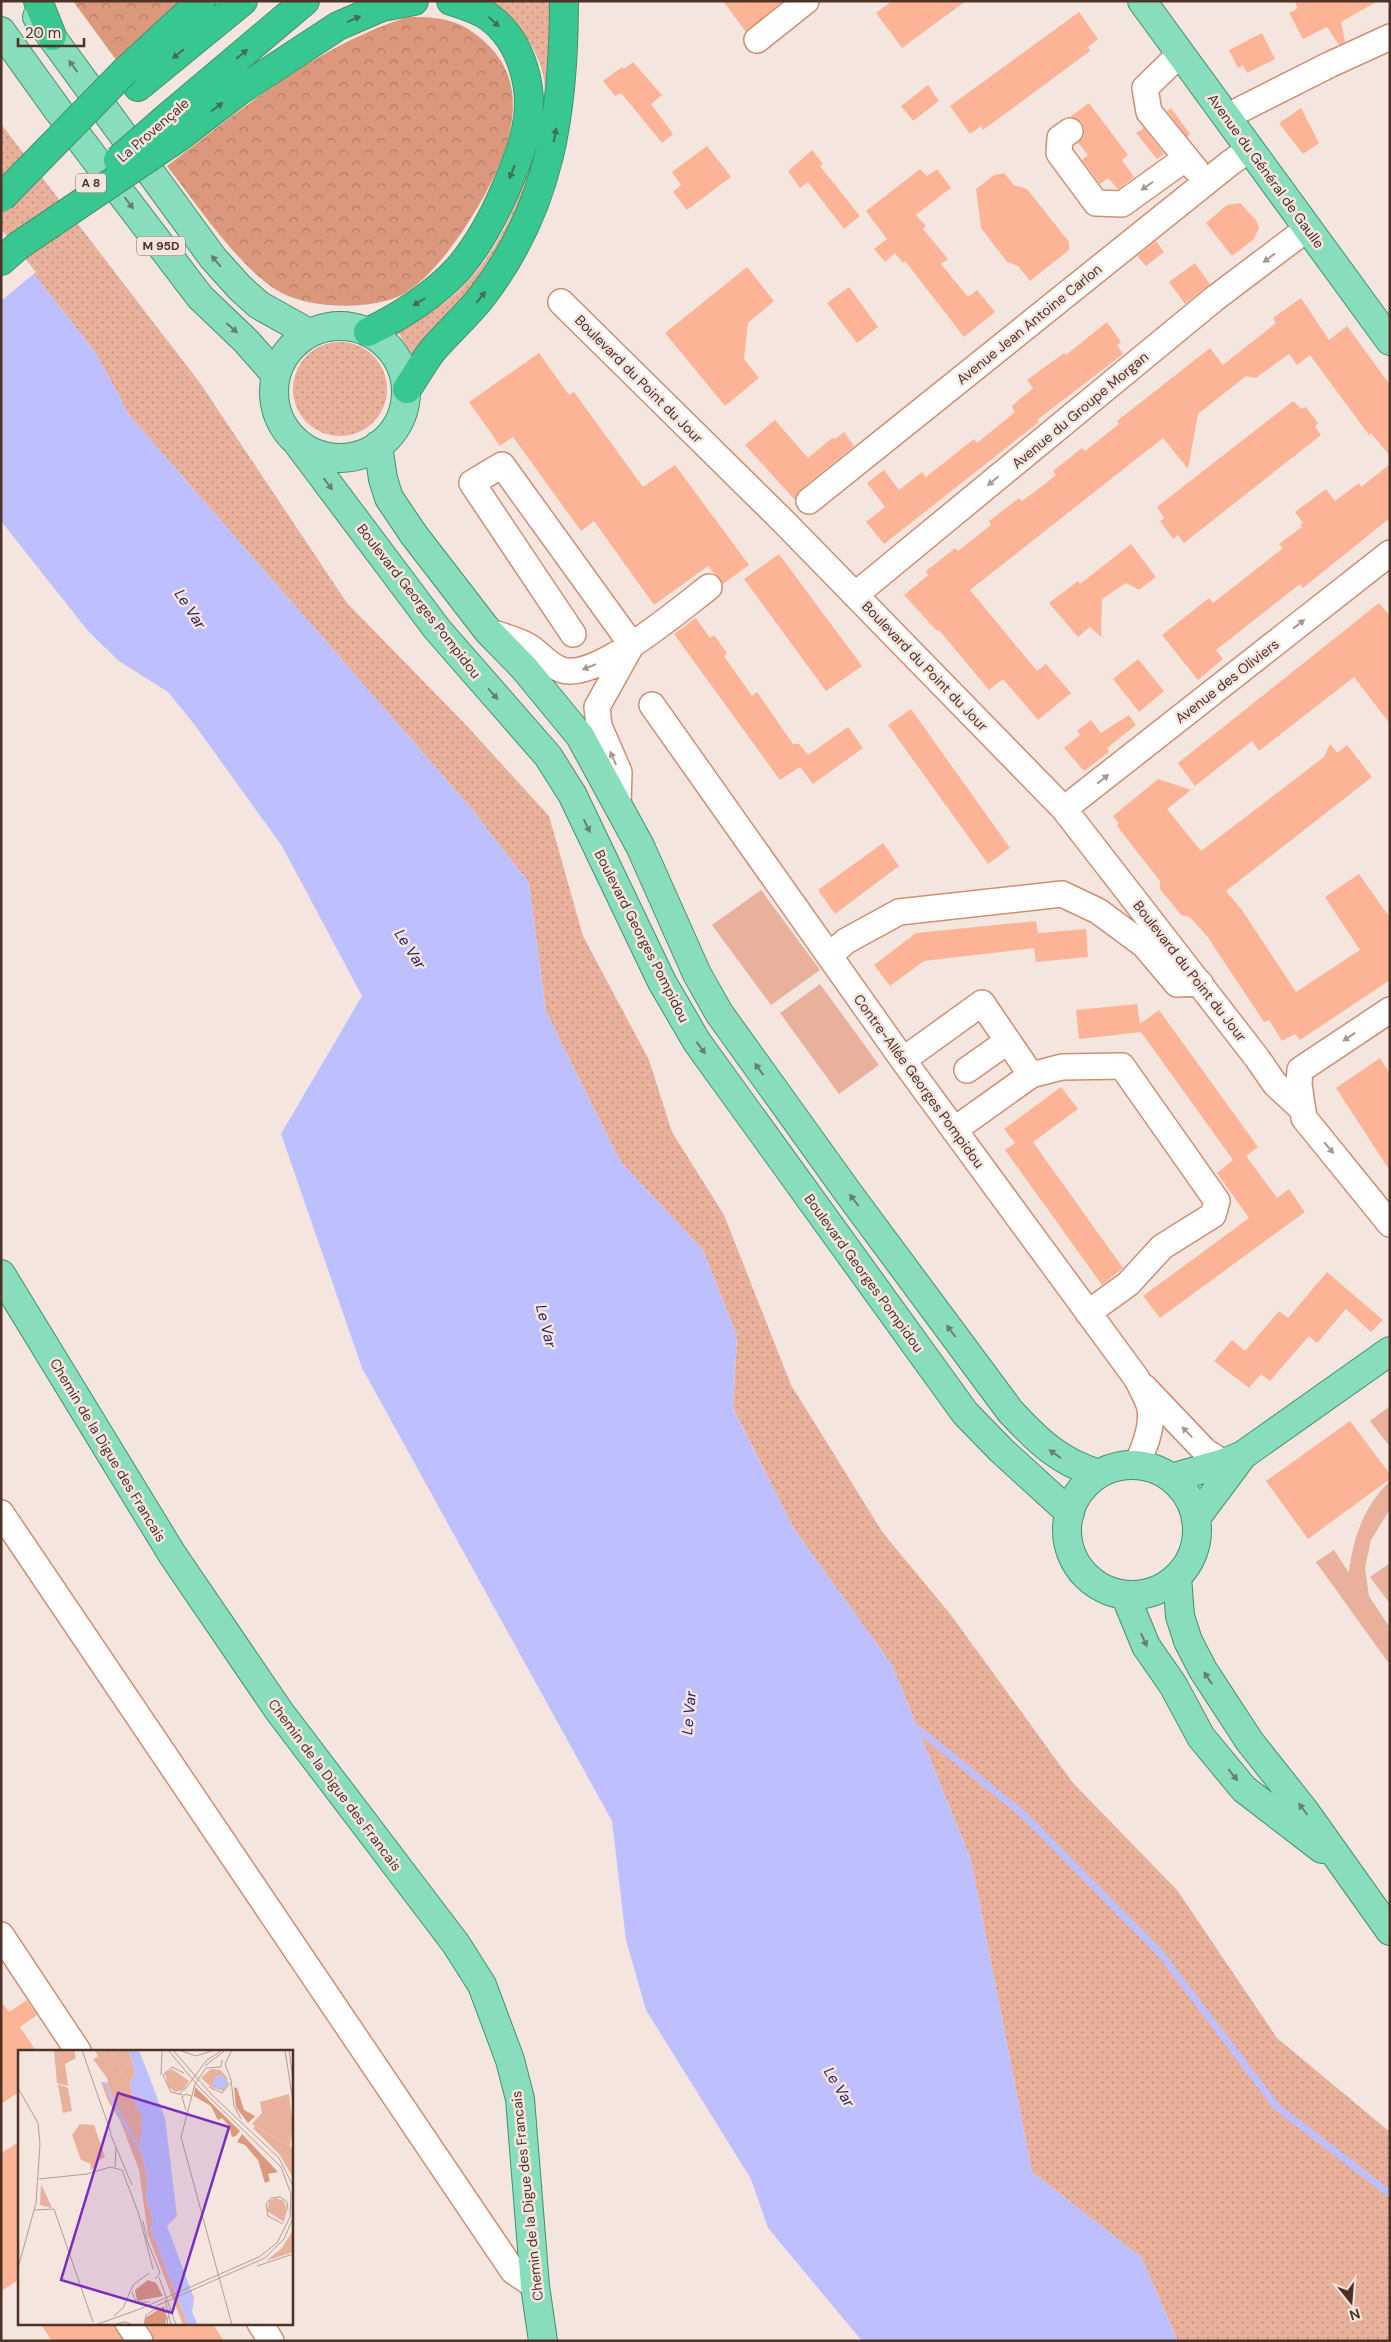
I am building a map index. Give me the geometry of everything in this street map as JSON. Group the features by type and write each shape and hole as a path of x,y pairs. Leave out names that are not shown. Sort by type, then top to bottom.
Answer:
{"highway":[{"path":"38,1 52,36"},
{"path":"1,199 132,79 201,1"},
{"path":"132,79 243,1"},
{"name":"La Provençale","path":"172,128 305,1"},
{"path":"10,254 172,128 239,91 338,26 382,7 414,1"},
{"path":"368,332 427,298 459,267 482,237 498,205 515,166 526,132 529,94 520,59 513,44 490,17 473,8 451,1"},
{"path":"407,389 432,352 483,295 515,246 532,212 549,161 560,102 564,1"}],"main road":[{"name":"M 95D","path":"26,1 213,258 240,288 259,305 309,333"},
{"name":"Avenue du Général de Gaulle","path":"1142,1 1390,341"},
{"name":"M 95D","path":"1,31 200,297 246,341 276,375"},
{"path":"332,326 350,326 368,332 388,346 401,365 407,389 404,409 395,428 378,445 364,454 344,458 323,456 299,445 278,417 274,398 276,375 283,358 296,342 309,333 332,326"},
{"name":"Boulevard Georges Pompidou","path":"299,445 437,629 548,756 572,794 662,982 697,1042 965,1413 1001,1450 1070,1513"},
{"path":"378,445 383,478 389,498 443,574 488,631 524,668 580,736 640,846 697,974 719,1014 1010,1410 1038,1441 1056,1455 1078,1468 1099,1474"},
{"name":"Chemin de la Digue des Francais","path":"1,1274 172,1554 278,1711 456,1944 482,1985 510,2060 520,2099 535,2286 542,2341"},
{"path":"1171,1478 1234,1459 1390,1351"},
{"path":"1196,1518 1234,1459"},
{"path":"1136,1465 1154,1469 1171,1478 1182,1489 1191,1503 1196,1518 1197,1535 1194,1550 1187,1565 1177,1577 1161,1588 1143,1594 1125,1595 1107,1590 1091,1580 1078,1567 1070,1550 1067,1531 1070,1513 1076,1498 1086,1484 1099,1474 1123,1466 1136,1465"},
{"path":"1177,1577 1180,1616 1188,1641 1203,1670 1250,1742 1304,1810 1390,1931"},
{"path":"1125,1595 1146,1646 1173,1685 1201,1737 1244,1789 1342,1863"}],"street":[{"path":"757,40 806,1"},
{"path":"1226,116 1390,37"},
{"path":"1180,54 1145,88 1149,112 1206,182"},
{"path":"1070,131 1060,138 1060,153 1096,203 1122,204 1186,158"},
{"name":"Avenue Jean Antoine Carlon","path":"809,501 1206,182 1250,149"},
{"name":"Avenue du Groupe Morgan","path":"856,595 1214,299 1308,228"},
{"name":"Boulevard du Point du Jour","path":"561,302 856,595 1064,809 1257,1058 1275,1084 1302,1109"},
{"path":"573,634 472,483 502,465 632,645"},
{"name":"Avenue des Oliviers","path":"1064,809 1390,553"},
{"path":"488,631 528,646 545,662 563,670 583,670 632,645 709,587"},
{"path":"618,805 619,772 599,726 597,707 632,645"},
{"name":"Contre-Allée Georges Pompidou","path":"652,705 830,954 903,1060 1137,1379 1150,1408 1150,1427 1136,1465"},
{"path":"830,954 846,941 899,912 1062,894 1098,911 1144,945 1177,984 1200,984"},
{"path":"903,1060 982,1003 1031,1075"},
{"path":"1257,1058 1279,1066 1300,1070 1390,1010"},
{"path":"967,1070 1008,1042"},
{"path":"954,1130 1031,1075 1062,1067 1122,1066 1217,1201 1213,1215 1162,1247 1128,1284 1088,1313"},
{"name":"Boulevard du Point du Jour","path":"1300,1070 1304,1118 1390,1224"},
{"path":"1137,1379 1204,1451 1234,1459"},
{"path":"1,1513 513,2271 535,2286"},
{"path":"1,1936 77,2050"},
{"path":"129,2324 140,2341"},
{"path":"261,2324 271,2341"}],"shaded area":[{"path":"486,1 554,1 549,124 505,251 415,358 397,331 427,315 445,302 480,268 496,243 516,204 542,122 545,87 543,72 538,58 522,31 499,9"},
{"path":"1,124 200,383 347,603 466,725 549,816 583,936 649,1060 672,1132 724,1215 791,1385 883,1533 951,1615 1073,1783 1177,1890 1277,2038 1390,2132 1390,2341 1178,2341 1141,2257 1032,2172 971,1860 892,1665 794,1529 733,1408 737,1336 703,1250 620,1161 546,1012 529,883 471,808 129,415 95,352 1,232"},
{"path":"340,342 358,345 374,355 384,371 387,389 384,407 374,423 358,433 340,436 322,433 306,423 296,407 293,389 296,371 306,355 322,345"},
{"path":"761,890 820,970 771,1005 712,925"},
{"path":"820,984 879,1065 839,1094 780,1013"},
{"path":"1390,1406 1390,1447 1370,1421"},
{"path":"1390,1481 1390,1509 1371,1540 1365,1568 1369,1596 1390,1628 1390,1665 1316,1562 1334,1550 1349,1573 1353,1547 1361,1523 1373,1501"},
{"path":"1390,1563 1390,1604 1370,1577"}],"green space":[{"path":"73,1 186,1 117,61"},
{"path":"408,17 441,19 460,24 487,44 503,64 511,87 513,111 509,135 491,183 479,206 453,245 429,274 402,295 375,303 343,306 311,303 284,294 269,285 237,255 167,166 252,101 311,62 342,44 374,29"}],"water":[{"name":"Le Var","path":"1,232 95,352 129,415 471,808 529,883 546,1012 620,1161 703,1250 737,1336 733,1409 794,1529 892,1665 971,1860 1032,2172 1141,2257 1178,2341 862,2341 768,2228 751,2179 646,2010 626,1940 612,1821 362,1368 281,1134 362,996 282,846 194,724 168,692 119,661 88,631 1,521"}],"pier":[{"path":"1,229 36,272 1,301"}],"building":[{"path":"723,1 783,1 746,32"},
{"path":"892,1 966,1 902,48 876,13"},
{"path":"1294,1 1378,1 1341,22 1345,42 1339,45 1327,27 1303,39 1289,13 1298,8"},
{"path":"1079,12 1098,39 1088,47 1090,51 983,130 981,126 970,134 950,106"},
{"path":"1262,33 1275,59 1247,73 1243,65 1238,68 1229,50"},
{"path":"633,62 662,95 651,104 673,134 662,143 621,93 615,96 603,81 622,67 624,69"},
{"path":"928,85 939,101 913,121 901,106"},
{"path":"1089,103 1128,155 1122,160 1134,177 1118,189 1108,178 1100,184 1082,160 1088,155 1078,143 1083,137 1084,129 1081,122 1070,117"},
{"path":"1171,108 1190,134 1187,137 1167,111"},
{"path":"1301,108 1319,143 1303,154 1279,123"},
{"path":"1144,128 1164,154 1157,159 1136,133"},
{"path":"707,146 731,177 687,210 673,192 681,185 672,172"},
{"path":"812,150 823,164 820,166 860,216 844,229 808,182 800,188 788,171"},
{"path":"920,169 927,176 937,169 951,188 913,217 916,215 926,226 923,229 948,259 941,264 968,297 977,290 995,312 964,337 905,261 903,263 895,253 885,262 874,249 887,239 866,211"},
{"path":"1004,173 1014,185 1027,189 1069,242 1069,250 1030,281 1018,266 1007,262 981,228 976,189 994,175"},
{"path":"1240,203 1256,220 1259,228 1254,239 1232,256 1206,223 1227,205"},
{"path":"1156,241 1164,252 1146,266 1137,256"},
{"path":"1195,263 1210,284 1185,304 1169,282"},
{"path":"747,267 774,301 748,323 744,359 759,378 725,406 665,333"},
{"path":"849,287 878,327 857,343 827,303"},
{"path":"1301,298 1329,340 1347,326 1390,385 1390,456 1371,433 1369,435 1310,355 1297,365 1289,354 1256,378 1246,376 1198,414 1188,469 1163,438 970,590 1037,671 1046,664 1071,693 1038,720 1003,679 989,690 939,630 937,631 904,595 928,575 926,571 955,548 958,551 991,525 989,521 1019,498 1022,501 1041,487 1056,475 1053,471 1082,448 1085,451 1119,424 1117,421 1210,348 1223,365 1276,323 1273,318"},
{"path":"1107,322 1121,342 1117,345 1123,354 1037,420 1039,422 884,544 866,522 885,507 867,483 884,470 899,490 922,472 926,477 974,439 977,443 1015,412 1012,406 1033,388 1027,380 1064,353 1066,355"},
{"path":"539,353 569,395 574,392 643,487 675,465 749,565 723,584 708,566 654,605 594,521 581,531 513,437 500,446 469,402"},
{"path":"1293,401 1301,409 1306,407 1318,423 1315,427 1321,435 1184,543 1178,535 1173,539 1160,521 1164,518 1157,507"},
{"path":"775,420 808,458 832,438 835,439 844,432 854,446 800,490 795,500 745,445"},
{"path":"1390,464 1390,518 1303,588 1300,584 1216,650 1223,659 1198,680 1162,635 1209,598 1213,603 1283,548 1279,544 1302,527 1300,525 1303,523 1295,512 1326,489 1335,501 1359,483 1361,487"},
{"path":"1131,544 1156,577 1139,590 1126,583 1102,599 1101,637 1090,627 1078,637 1049,603 1078,581 1080,584"},
{"path":"779,554 862,666 826,691 744,579"},
{"path":"1379,603 1390,616 1390,724 1354,677 1259,751 1252,741 1195,786 1178,763"},
{"path":"696,618 710,638 714,635 727,653 724,656 752,696 757,692 793,744 799,744 808,755 848,727 863,748 813,784 800,767 780,780 674,634"},
{"path":"1138,659 1164,691 1139,712 1113,679"},
{"path":"911,709 1010,848 988,864 888,725"},
{"path":"1129,715 1136,725 1107,748 1109,752 1084,771 1064,748 1080,735 1077,731 1091,720 1101,733"},
{"path":"1330,744 1337,753 1347,745 1372,777 1226,891 1242,910 1296,992 1360,950 1325,897 1359,874 1390,918 1390,980 1300,1040 1295,1034 1282,1041 1269,1020 1264,1022 1207,936 1190,917 1181,915 1160,889 1160,881 1117,826 1119,823 1113,816 1158,779 1191,790 1167,809 1201,851 1324,757"},
{"path":"883,843 899,866 835,914 818,890"},
{"path":"1036,921 1038,933 1086,929 1088,957 1036,962 1034,948 924,961 890,986 874,965 916,933"},
{"path":"1137,1004 1140,1024 1159,1010 1258,1147 1246,1156 1277,1198 1289,1189 1305,1212 1160,1318 1143,1296 1249,1218 1217,1173 1233,1160 1141,1032 1079,1039 1076,1010"},
{"path":"1380,1058 1390,1074 1390,1171 1336,1088"},
{"path":"1061,1087 1078,1109 1033,1142 1123,1268 1102,1285 1005,1150 1015,1143 1004,1129"},
{"path":"1327,1272 1383,1320 1371,1332 1346,1309 1317,1343 1309,1336 1270,1381 1261,1374 1249,1388 1214,1361 1232,1340 1245,1351 1279,1311 1288,1318"},
{"path":"1350,1421 1390,1474 1390,1479 1308,1539 1266,1481"},
{"path":"27,2000 37,2015 20,2027 35,2050 18,2050 18,2093 1,2104 1,2001 9,2012"},
{"path":"18,2143 18,2281 1,2291 1,2153"},
{"path":"41,2324 114,2324 123,2341 52,2341"},
{"path":"146,2324 213,2324 224,2341 154,2341"}],"waterway":[{"path":"910,1727 918,1729 1024,1815 1161,1954 1276,2106 1390,2194"}]}
